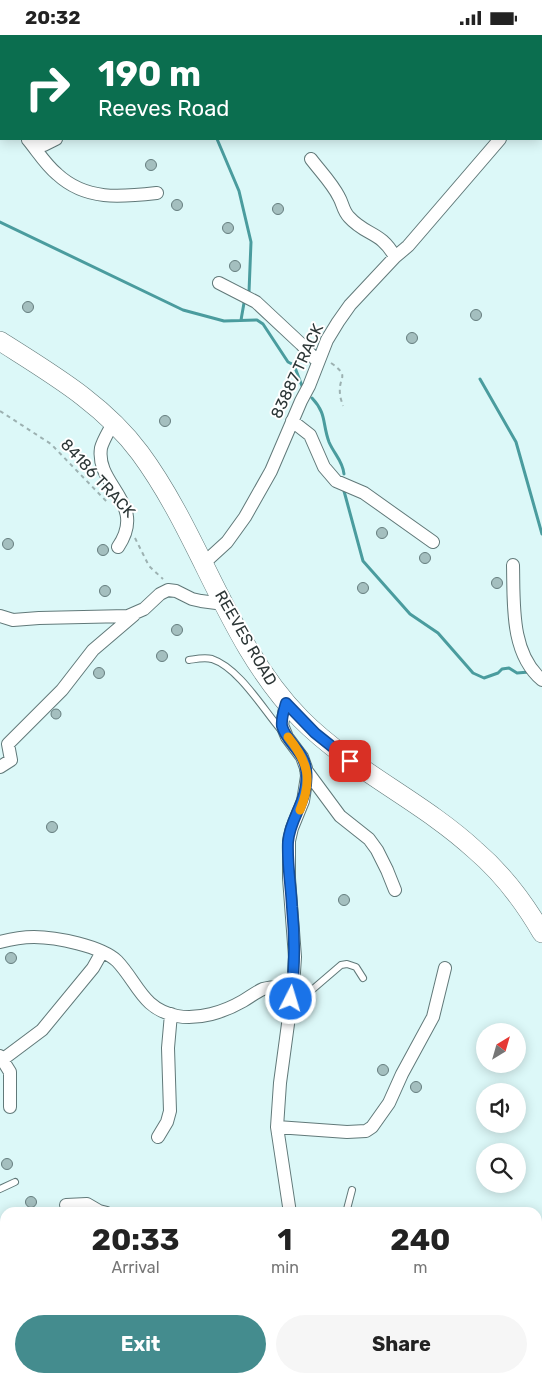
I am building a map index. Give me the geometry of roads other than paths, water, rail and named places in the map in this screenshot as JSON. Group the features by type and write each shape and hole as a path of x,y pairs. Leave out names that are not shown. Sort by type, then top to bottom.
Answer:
{"street":[{"path":"26,140 44,145 54,140"},
{"path":"26,140 56,174 76,187 91,193 111,197 157,193"},
{"name":"83887 TRACK","path":"204,563 227,542 245,517 270,471 309,386 327,340 343,315 395,257 408,246 499,140"},
{"path":"311,159 338,195 348,217 383,239 395,257"},
{"path":"219,283 256,302 319,359"},
{"name":"REEVES ROAD","path":"0,341 64,382 101,411 139,452 170,499 250,652 286,703 315,733 350,761 453,831 475,849 509,885 542,933"},
{"path":"292,421 310,435 316,453 332,478 342,485 364,493 433,542"},
{"path":"113,423 102,446 101,456 103,467 124,506 128,525 118,547"},
{"path":"513,565 514,611 520,646 531,668 542,680"},
{"path":"0,767 11,759 8,744 62,690 93,650 164,591 176,591 192,599 224,604"},
{"path":"0,616 13,620 23,620 128,616 137,613"},
{"path":"286,703 282,725 302,757 306,770 340,816 369,839 380,857 395,890"},
{"path":"289,1207 277,1127 280,1083 292,993 295,945 288,841 305,793 306,770"},
{"path":"0,942 19,938 48,938 102,952 117,962 143,997 159,1009 171,1014 195,1017 213,1013 230,1008 264,989 292,993"},
{"path":"10,1107 10,1072 1,1058 42,1029 93,968 102,952"},
{"path":"277,1127 348,1132 366,1131 372,1127 390,1103 402,1073 433,1017 445,968"},
{"path":"158,1137 170,1111 168,1049 171,1014"},
{"path":"66,1205 87,1204 92,1207"}],"lane":[{"path":"189,660 203,658 221,663 244,683 288,737"},
{"path":"292,993 306,995 341,965 347,964 356,967 363,979"},
{"path":"0,1189 15,1182"},
{"path":"348,1207 352,1190"}],"waterway":[{"path":"217,140 239,191 251,242 249,292"},
{"path":"0,222 183,310 224,321 257,320 263,324 288,362 294,365 302,386"},
{"path":"241,320 244,303"},
{"path":"480,379 516,442 542,534"},
{"path":"312,398 320,409 329,442 340,461 344,474"},
{"path":"344,491 363,561 410,614 438,633 473,673 484,678 498,673 502,669 509,668 517,673 529,672"}]}
